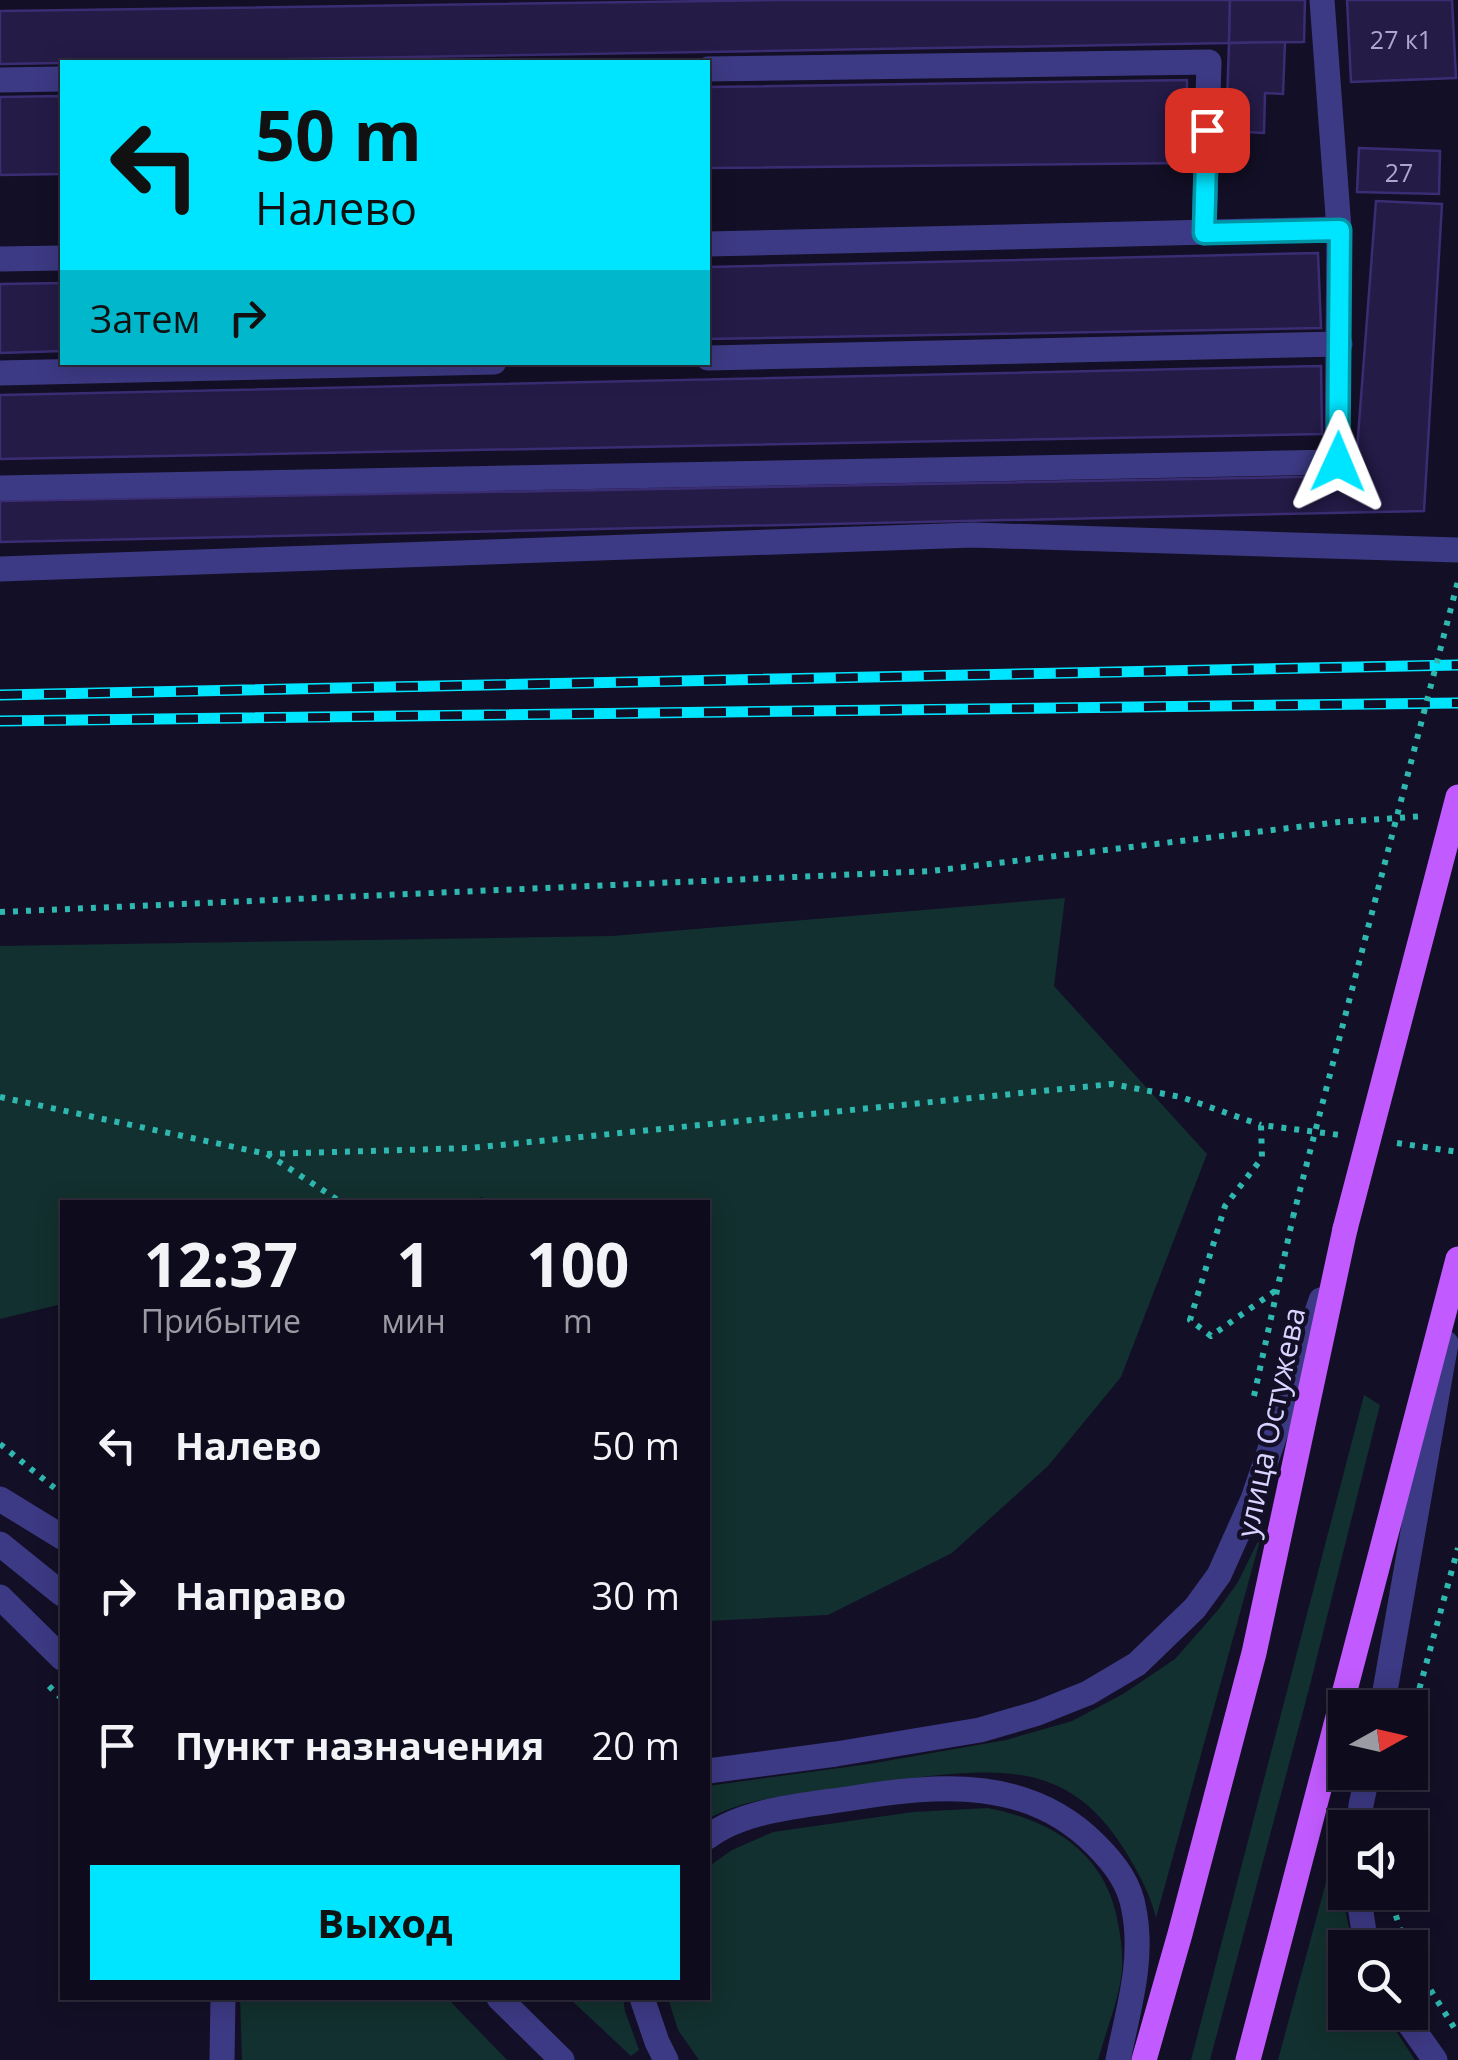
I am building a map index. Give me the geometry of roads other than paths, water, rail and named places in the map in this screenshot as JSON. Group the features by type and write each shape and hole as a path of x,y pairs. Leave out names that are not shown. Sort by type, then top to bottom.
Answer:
{"main road":[{"name":"улица Остужева","path":"1144,2060 1254,1653 1345,1229 1458,797"},
{"path":"1248,2060 1458,1259"}],"street":[{"path":"0,488 1338,462 1340,230 1322,0"},
{"path":"710,70 1209,62 1204,233"},
{"path":"0,80 60,79"},
{"path":"710,244 1340,230"},
{"path":"0,259 60,258"},
{"path":"710,358 1340,344"},
{"path":"0,374 370,365"},
{"path":"0,568 973,535 1458,550"},
{"path":"710,1771 980,1730 1088,1693 1137,1664 1195,1608 1219,1575 1253,1498 1345,1229"},
{"path":"1385,1690 1458,1272"},
{"path":"0,1499 60,1536"},
{"path":"0,1544 60,1592"},
{"path":"0,1598 60,1656"},
{"path":"710,1836 737,1820 782,1810 880,1794 949,1788 990,1790 1044,1807 1069,1821 1094,1843 1114,1864 1130,1891 1135,1912 1137,1974 1118,2060"},
{"path":"222,2060 223,2000"},
{"path":"501,2000 562,2060"},
{"path":"643,2000 666,2060"},
{"path":"1414,2030 1435,2060"}],"railway":[{"path":"0,695 1458,665"},
{"path":"0,721 1458,703"}]}
